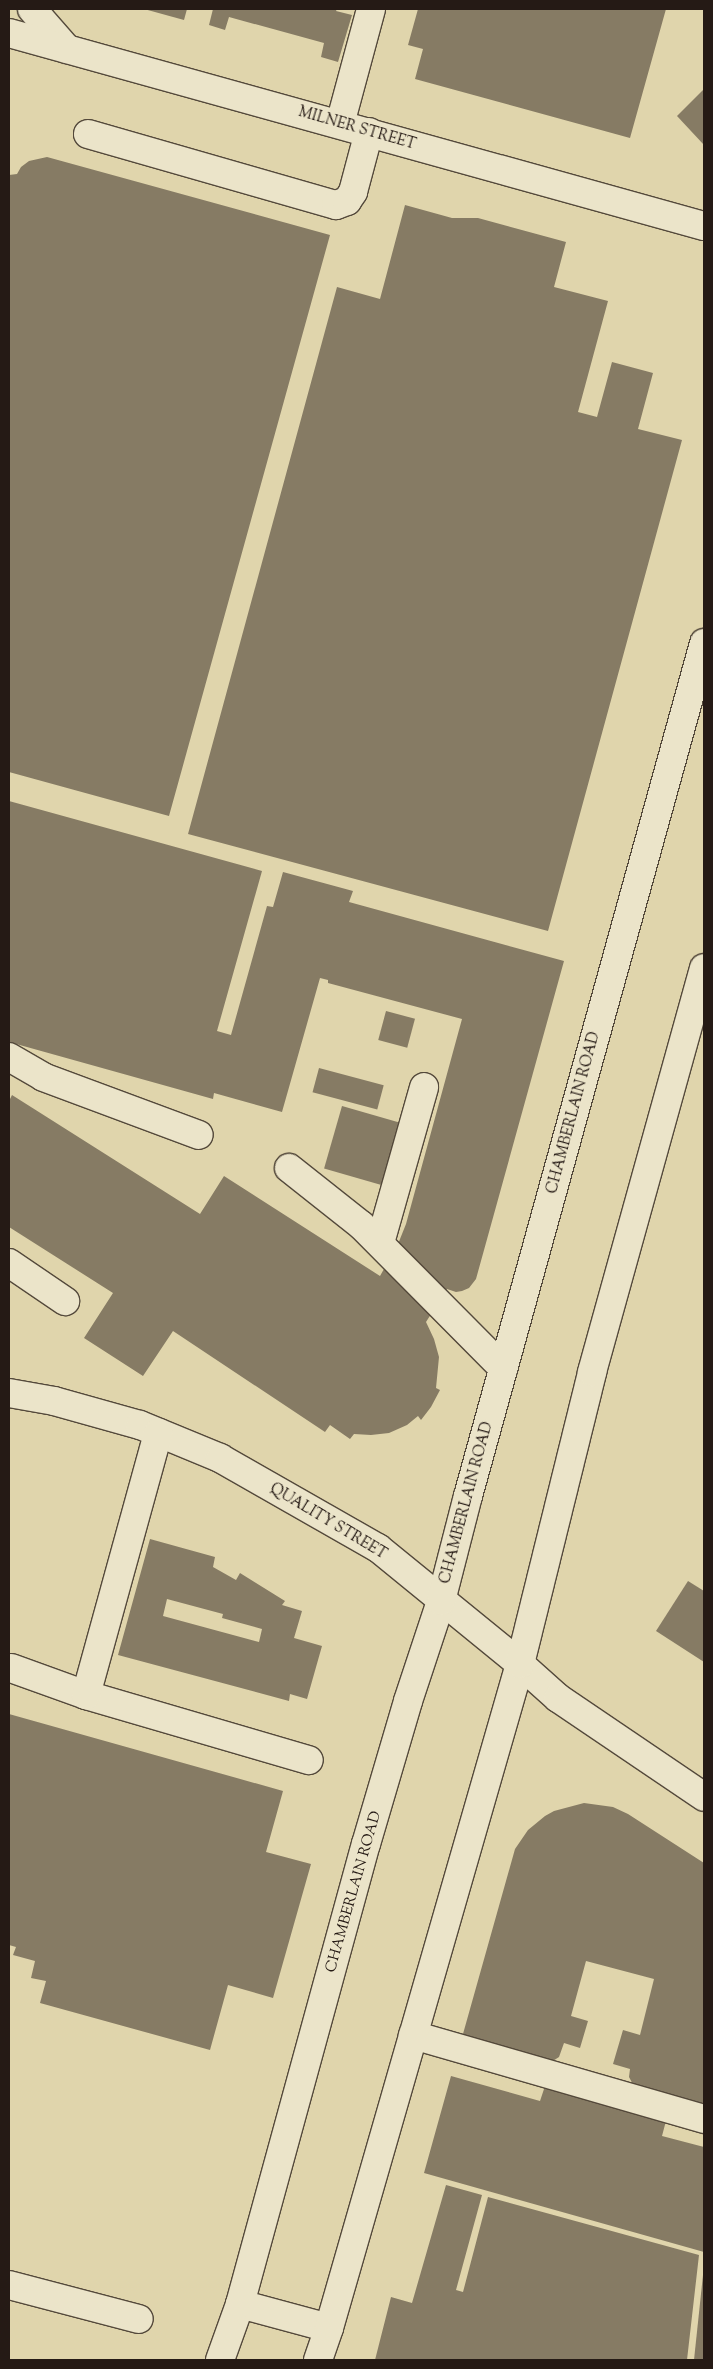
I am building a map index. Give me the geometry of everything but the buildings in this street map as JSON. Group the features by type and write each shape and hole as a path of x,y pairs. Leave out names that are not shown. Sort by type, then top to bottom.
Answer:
{"street":[{"path":"32,9 67,49"},
{"path":"340,124 371,9"},
{"name":"MILNER STREET","path":"9,33 704,226"},
{"path":"88,134 336,205 347,201 353,192 369,132"},
{"name":"CHAMBERLAIN ROAD","path":"220,2360 240,2304 366,1844 408,1702 441,1601 503,1368 704,643"},
{"path":"318,2360 329,2328 520,1664 592,1372 704,968"},
{"path":"12,1062 44,1077 199,1135"},
{"path":"380,1244 424,1087"},
{"path":"289,1168 361,1224 503,1368"},
{"path":"9,1264 65,1301"},
{"name":"QUALITY STREET","path":"9,1393 54,1401 140,1425 220,1458 378,1548 520,1664 558,1698 704,1797"},
{"path":"86,1696 158,1433"},
{"path":"11,1668 86,1696 309,1760"},
{"path":"413,2034 704,2119"},
{"path":"9,2285 139,2319"},
{"path":"240,2304 329,2328"}]}
